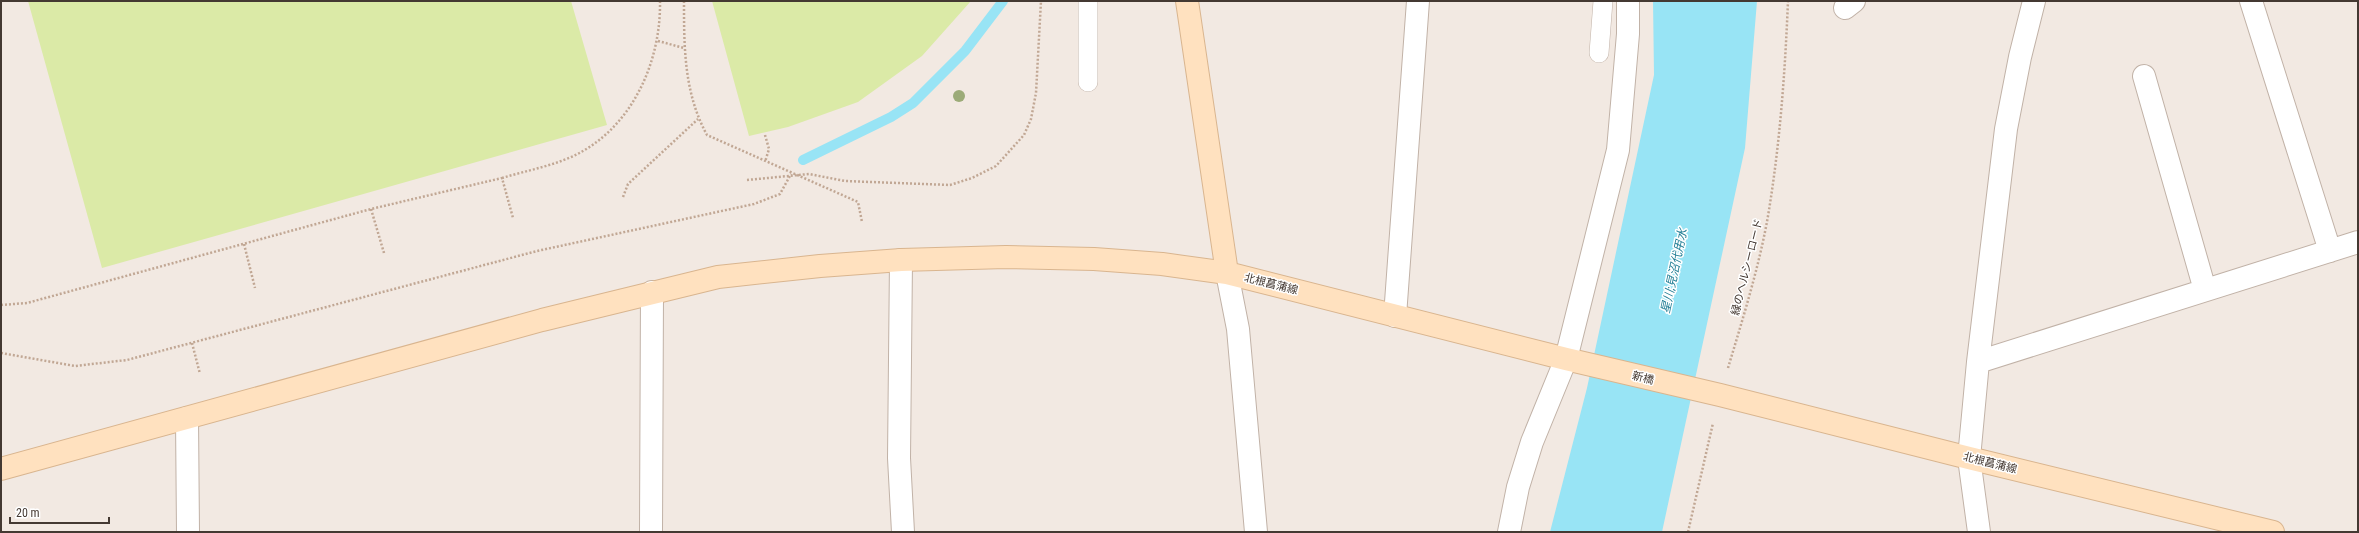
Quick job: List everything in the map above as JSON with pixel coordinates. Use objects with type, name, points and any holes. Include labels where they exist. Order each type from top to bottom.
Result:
[{"type":"main road","points":[[1187,1],[1227,273]]},
{"type":"main road","name":"北根菖蒲線","points":[[1,469],[652,292],[718,278],[820,266],[901,260],[1006,257],[1094,259],[1162,264],[1227,273],[1573,361]]},
{"type":"main road","name":"新橋","points":[[1573,361],[1713,394]]},
{"type":"main road","name":"北根菖蒲線","points":[[1713,394],[2273,532]]},
{"type":"street","points":[[1395,316],[1418,1]]},
{"type":"street","points":[[1509,532],[1518,487],[1532,442],[1573,361],[1618,150],[1628,34],[1628,1]]},
{"type":"street","points":[[1979,532],[1969,458],[1978,362],[2006,129],[2020,57],[2034,1]]},
{"type":"street","points":[[2251,1],[2330,251]]},
{"type":"street","points":[[2144,76],[2205,290]]},
{"type":"street","points":[[1978,362],[2358,242]]},
{"type":"street","points":[[901,260],[899,458],[903,532]]},
{"type":"street","points":[[1227,273],[1238,329],[1256,532]]},
{"type":"street","points":[[651,532],[652,292]]},
{"type":"street","points":[[187,418],[188,532]]},
{"type":"lane","points":[[1088,1],[1088,82]]},
{"type":"lane","points":[[1599,53],[1603,1]]},
{"type":"path","points":[[1,305],[27,303],[372,209],[502,178],[582,152],[607,133],[635,98],[648,72],[658,41],[660,1]]},
{"type":"path","points":[[684,1],[684,48],[688,83],[698,119],[707,135],[791,174],[858,202],[862,222]]},
{"type":"path","points":[[747,180],[791,174],[809,174],[845,181],[950,185],[972,178],[996,166],[1024,135],[1031,119],[1036,93],[1041,1]]},
{"type":"path","name":"緑のヘルシーロード","points":[[1688,532],[1713,394],[1747,305],[1768,216],[1783,104],[1788,1]]},
{"type":"path","points":[[658,41],[684,48]]},
{"type":"path","points":[[623,197],[628,184],[698,119]]},
{"type":"path","points":[[766,135],[769,149],[766,162]]},
{"type":"path","points":[[1,353],[76,366],[128,360],[537,251],[754,204],[780,194],[791,174]]},
{"type":"path","points":[[502,178],[513,218]]},
{"type":"path","points":[[372,209],[384,253]]},
{"type":"path","points":[[244,244],[254,288]]},
{"type":"path","points":[[192,343],[200,374]]},
{"type":"green space","points":[[28,1],[571,1],[607,125],[102,268]]},
{"type":"green space","points":[[712,1],[971,1],[922,56],[858,102],[788,127],[749,136]]},
{"type":"water","name":"星川;見沼代用水","points":[[1653,1],[1757,1],[1745,148],[1662,532],[1550,532],[1587,388],[1654,75]]},
{"type":"waterway","points":[[803,160],[891,117],[913,103],[965,51],[1003,1]]}]
